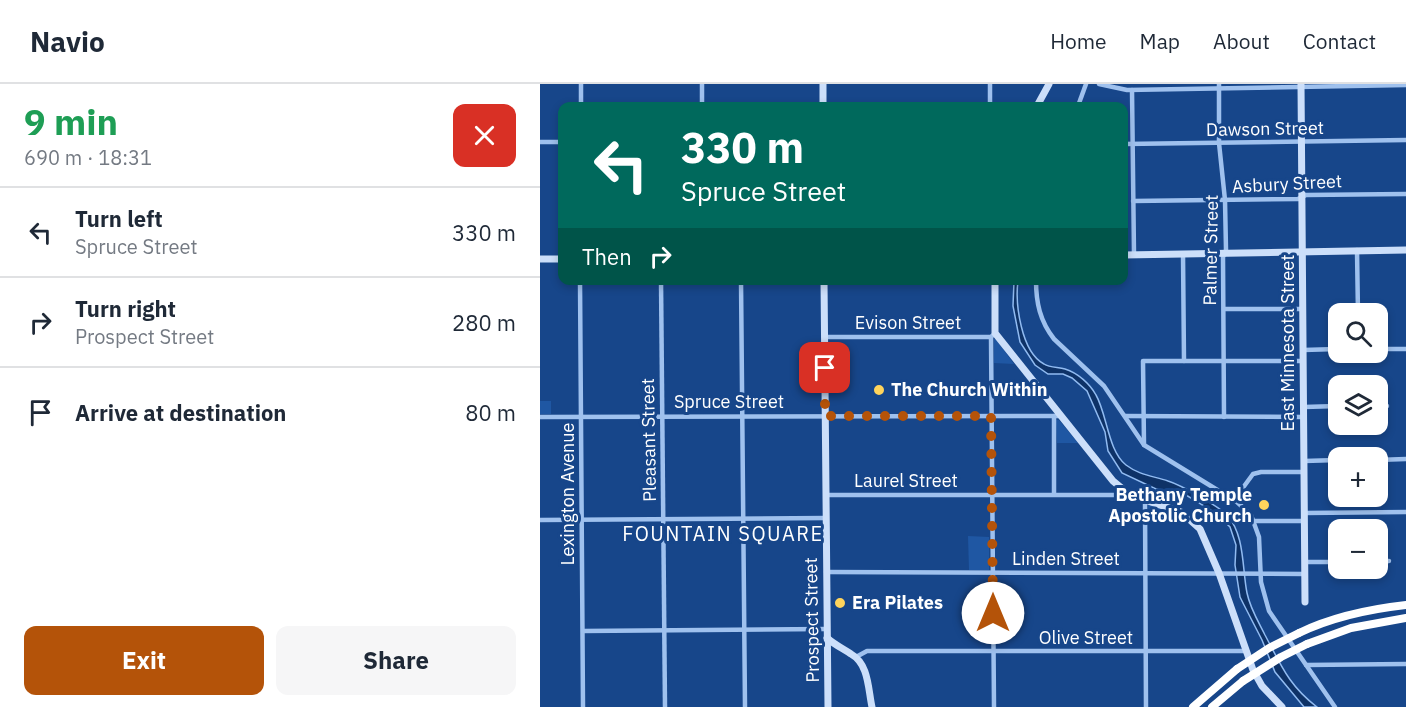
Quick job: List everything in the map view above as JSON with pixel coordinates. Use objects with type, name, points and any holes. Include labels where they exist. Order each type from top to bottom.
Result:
[{"type":"highway","points":[[1195,705],[1237,669],[1269,648],[1299,633],[1354,614],[1406,605]]},
{"type":"highway","points":[[1214,705],[1243,681],[1307,644],[1351,628],[1406,618]]},
{"type":"street","points":[[581,84],[581,102]]},
{"type":"street","points":[[702,84],[702,102]]},
{"type":"street","points":[[823,84],[823,102]]},
{"type":"street","points":[[990,84],[990,102]]},
{"type":"street","points":[[1039,102],[1049,84]]},
{"type":"street","points":[[1079,102],[1086,84]]},
{"type":"street","points":[[1099,84],[1132,90],[1219,86],[1406,85]]},
{"type":"street","name":"East Minnesota Street","points":[[1301,85],[1305,602]]},
{"type":"street","name":"Palmer Street","points":[[1219,86],[1220,143],[1226,201],[1224,417]]},
{"type":"street","points":[[1132,90],[1134,255]]},
{"type":"street","name":"Dawson Street","points":[[1128,144],[1406,140]]},
{"type":"street","points":[[540,142],[558,142]]},
{"type":"street","name":"Asbury Street","points":[[1133,201],[1226,201],[1298,199],[1306,195],[1406,194]]},
{"type":"street","points":[[1357,250],[1358,303]]},
{"type":"street","points":[[1128,255],[1406,250]]},
{"type":"street","points":[[1183,254],[1184,361]]},
{"type":"street","points":[[540,259],[558,259]]},
{"type":"street","name":"Lexington Avenue","points":[[580,285],[583,707]]},
{"type":"street","name":"Pleasant Street","points":[[661,285],[664,707]]},
{"type":"street","points":[[741,285],[745,707]]},
{"type":"street","name":"Prospect Street","points":[[824,285],[828,707]]},
{"type":"street","points":[[994,707],[991,416],[995,285]]},
{"type":"street","points":[[1036,285],[1038,306],[1048,331],[1104,386],[1144,445],[1245,508],[1254,521],[1260,540],[1263,594],[1270,613],[1335,707]]},
{"type":"street","points":[[1224,309],[1303,309]]},
{"type":"street","points":[[993,335],[1113,481],[1130,495],[1176,510],[1191,519],[1205,538],[1222,573],[1246,651],[1260,683],[1282,707]]},
{"type":"street","name":"Evison Street","points":[[824,337],[993,335]]},
{"type":"street","points":[[1303,350],[1328,349]]},
{"type":"street","points":[[1388,349],[1406,349]]},
{"type":"street","points":[[1144,445],[1143,361],[1303,361]]},
{"type":"street","points":[[1304,406],[1328,406]]},
{"type":"street","points":[[1054,494],[1058,416]]},
{"type":"street","name":"Spruce Street","points":[[540,417],[1058,416]]},
{"type":"street","points":[[1125,417],[1304,417]]},
{"type":"street","points":[[1388,460],[1406,459]]},
{"type":"street","points":[[1304,461],[1328,460]]},
{"type":"street","points":[[1234,500],[1248,478],[1256,472],[1304,472]]},
{"type":"street","name":"Laurel Street","points":[[826,495],[1130,495]]},
{"type":"street","points":[[1145,500],[1146,707]]},
{"type":"street","points":[[1305,513],[1406,512]]},
{"type":"street","points":[[540,520],[826,518]]},
{"type":"street","points":[[1145,519],[1191,519]]},
{"type":"street","points":[[1254,521],[1305,521]]},
{"type":"street","points":[[1305,562],[1328,562]]},
{"type":"street","name":"Linden Street","points":[[826,572],[1305,574]]},
{"type":"street","points":[[583,631],[827,629]]},
{"type":"street","points":[[827,638],[856,657],[865,671],[872,707]]},
{"type":"street","name":"Olive Street","points":[[856,657],[867,651],[1246,651]]},
{"type":"street","points":[[1306,665],[1406,664]]},
{"type":"shaded area","points":[[1014,285],[1018,285],[1021,326],[1030,349],[1044,364],[1070,371],[1083,379],[1090,387],[1100,403],[1115,451],[1126,465],[1146,475],[1174,483],[1227,515],[1233,523],[1240,542],[1247,593],[1254,614],[1286,674],[1299,691],[1317,707],[1304,707],[1275,672],[1240,597],[1235,565],[1236,545],[1230,527],[1214,512],[1186,495],[1156,489],[1122,473],[1108,451],[1105,432],[1087,391],[1072,378],[1063,374],[1048,374],[1035,365],[1020,342],[1013,306]]},
{"type":"shaded area","points":[[994,339],[996,339],[1014,364],[994,363]]},
{"type":"shaded area","points":[[540,401],[551,401],[551,414],[540,414]]},
{"type":"shaded area","points":[[1056,420],[1059,420],[1078,443],[1057,443]]},
{"type":"shaded area","points":[[1148,504],[1176,514],[1177,517],[1149,518]]},
{"type":"shaded area","points":[[968,536],[989,537],[989,570],[969,570]]},
{"type":"place","name":"The Church Within","points":[[879,390]]},
{"type":"place","name":"Bethany Temple Apostolic Church","points":[[1264,505]]},
{"type":"place","name":"Era Pilates","points":[[840,603]]},
{"type":"district","name":"FOUNTAIN SQUARE","points":[[723,534]]},
{"type":"route","points":[[825,368],[825,416],[991,416],[993,613]]}]
